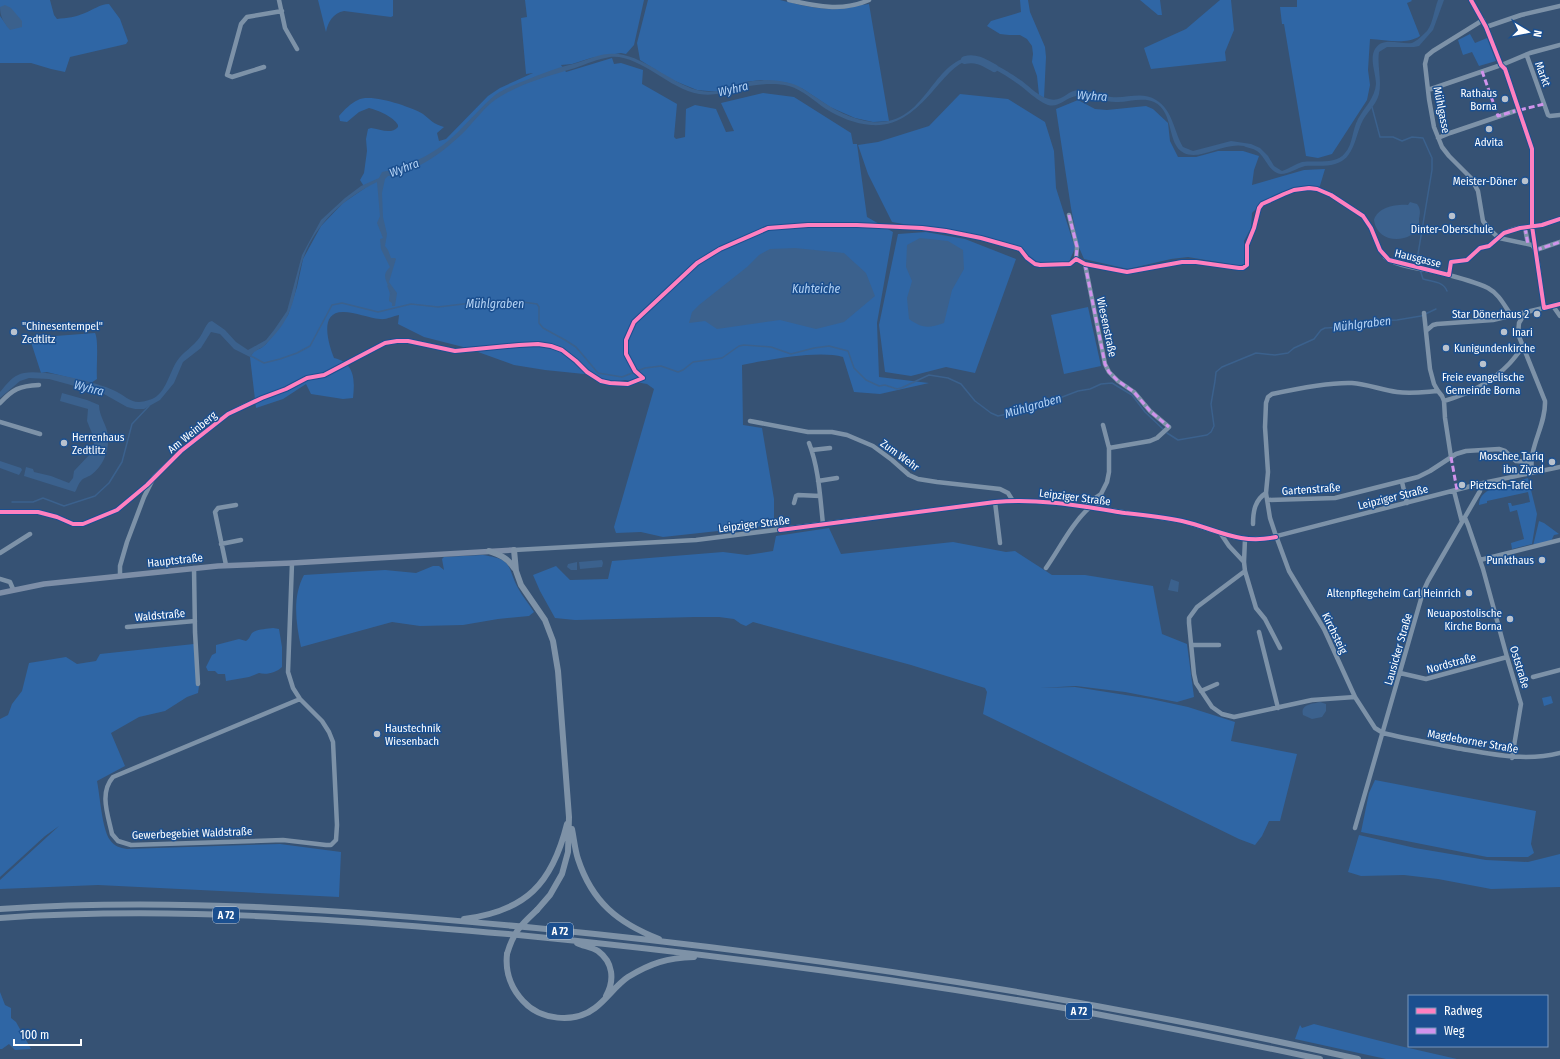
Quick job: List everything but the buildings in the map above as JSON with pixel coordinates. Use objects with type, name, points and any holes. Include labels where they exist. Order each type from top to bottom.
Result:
[{"type":"highway","points":[[514,550],[516,571]]},
{"type":"highway","points":[[490,551],[503,556],[510,561],[516,571],[521,585],[545,620],[553,641],[558,671],[569,817],[568,852],[562,874],[550,895],[516,931],[506,954],[509,979],[516,993],[527,1006],[541,1015],[560,1018],[576,1017],[594,1009],[627,978],[654,963],[685,957],[716,956]]},
{"type":"highway","points":[[452,921],[481,917],[496,913],[514,905],[529,895],[550,871],[562,845],[569,817]]},
{"type":"highway","points":[[569,817],[578,859],[591,887],[608,909],[631,927],[668,942]]},
{"type":"highway","name":"A 72","points":[[0,909],[117,904],[199,905],[343,912],[668,942],[826,962],[995,988],[1177,1021],[1358,1059]]},
{"type":"highway","name":"A 72","points":[[0,918],[117,913],[199,913],[379,924],[568,940],[716,956],[903,982],[1183,1030],[1320,1059]]},
{"type":"highway","points":[[568,940],[596,950],[608,963],[612,972],[611,982],[603,1002]]},
{"type":"main road","name":"Hauptstraße","points":[[0,593],[44,584],[226,565],[292,563],[354,558],[514,550]]},
{"type":"street","points":[[279,0],[285,28],[297,49]]},
{"type":"street","points":[[789,0],[825,7],[839,7],[869,0]]},
{"type":"street","points":[[1472,0],[1483,20],[1501,65]]},
{"type":"street","points":[[1486,27],[1520,16],[1560,6]]},
{"type":"street","points":[[264,67],[232,77],[227,75],[241,24],[248,17],[282,11]]},
{"type":"street","name":"Mühlgasse","points":[[1483,20],[1433,51],[1427,56],[1425,64],[1434,127],[1438,138],[1449,156],[1472,178],[1478,191],[1484,221],[1490,230],[1499,238]]},
{"type":"street","points":[[1527,56],[1560,45]]},
{"type":"street","name":"Markt","points":[[1428,90],[1527,56],[1548,114],[1550,116],[1560,116]]},
{"type":"street","points":[[1438,138],[1450,132],[1516,111]]},
{"type":"street","name":"Wiesenstraße","points":[[1069,215],[1077,247],[1076,259],[1085,264],[1105,364],[1109,372],[1118,381],[1134,392],[1150,411],[1169,427],[1157,438],[1150,441],[1109,448]]},
{"type":"street","points":[[1499,238],[1504,234],[1560,220]]},
{"type":"street","points":[[1525,228],[1528,244]]},
{"type":"street","points":[[1499,238],[1532,245],[1536,250],[1544,308]]},
{"type":"street","points":[[1536,250],[1560,242]]},
{"type":"street","name":"Hausgasse","points":[[1385,257],[1388,260],[1472,282],[1494,291],[1511,316]]},
{"type":"street","points":[[1426,330],[1437,324],[1493,320],[1560,304]]},
{"type":"street","points":[[1553,306],[1560,316]]},
{"type":"street","points":[[1525,313],[1519,323],[1518,334],[1545,401],[1544,412],[1532,452],[1532,472]]},
{"type":"street","points":[[1424,315],[1430,369],[1438,391],[1444,401],[1451,457]]},
{"type":"street","points":[[1444,401],[1466,393],[1487,382],[1501,372],[1523,347]]},
{"type":"street","name":"Kirchsteig","points":[[1383,733],[1376,728],[1355,697],[1324,629],[1289,571],[1276,537],[1270,518],[1266,493],[1268,472],[1265,427],[1266,403],[1268,397],[1272,394],[1327,384],[1346,383],[1368,385],[1389,391],[1408,393],[1438,391]]},
{"type":"street","points":[[0,403],[16,389],[22,386],[39,384]]},
{"type":"street","name":"Am Weinberg","points":[[120,576],[120,566],[127,542],[144,497],[154,477],[181,451],[228,414],[246,405]]},
{"type":"street","name":"Zum Wehr","points":[[750,421],[803,431],[832,432],[847,436],[873,446],[913,477],[937,482],[1000,489],[1008,493],[1013,501]]},
{"type":"street","points":[[0,422],[40,434]]},
{"type":"street","points":[[1098,508],[1101,494],[1107,482],[1109,472],[1109,448],[1103,425]]},
{"type":"street","points":[[809,443],[812,450],[818,481],[822,524]]},
{"type":"street","points":[[812,450],[830,448]]},
{"type":"street","name":"Gartenstraße","points":[[1267,500],[1336,498],[1402,482],[1430,472],[1451,457],[1466,451],[1496,449],[1505,451],[1516,461],[1531,462]]},
{"type":"street","name":"Leipziger Straße","points":[[514,550],[696,540],[995,502],[1013,501],[1036,501],[1089,505],[1098,508],[1182,521],[1221,534],[1246,539],[1276,537],[1480,484],[1560,467]]},
{"type":"street","points":[[818,481],[837,478]]},
{"type":"street","points":[[1402,482],[1407,503]]},
{"type":"street","name":"Lausicker Straße","points":[[1355,828],[1428,581],[1480,491],[1480,484]]},
{"type":"street","name":"Oststraße","points":[[1454,491],[1463,520],[1468,525],[1480,560],[1521,704],[1512,758]]},
{"type":"street","points":[[1252,524],[1254,508],[1259,499],[1266,493]]},
{"type":"street","points":[[1046,568],[1089,505],[1101,494]]},
{"type":"street","points":[[794,503],[796,496],[798,495],[820,496]]},
{"type":"street","points":[[995,502],[1000,543]]},
{"type":"street","points":[[226,565],[215,512],[218,508],[236,505]]},
{"type":"street","points":[[0,553],[30,534]]},
{"type":"street","points":[[1221,534],[1229,546],[1244,562]]},
{"type":"street","points":[[1246,539],[1244,562],[1245,571],[1256,608],[1265,619],[1280,648]]},
{"type":"street","points":[[221,544],[241,540]]},
{"type":"street","points":[[1480,560],[1560,540]]},
{"type":"street","name":"Gewerbegebiet Waldstraße","points":[[292,563],[288,672],[293,688],[300,699],[322,721],[333,742],[337,834],[334,843],[326,845],[283,840],[131,845],[115,839],[112,834],[105,798],[105,791],[113,777],[300,699]]},
{"type":"street","name":"Waldstraße","points":[[194,568],[198,684]]},
{"type":"street","points":[[1245,571],[1197,607],[1189,618],[1196,683],[1212,707],[1228,716],[1234,717],[1312,700],[1355,697]]},
{"type":"street","points":[[0,579],[10,582],[13,590]]},
{"type":"street","name":"Waldstraße","points":[[127,627],[195,621]]},
{"type":"street","points":[[1259,632],[1278,708]]},
{"type":"street","points":[[1191,645],[1219,645]]},
{"type":"street","name":"Nordstraße","points":[[1400,673],[1426,680],[1507,658]]},
{"type":"street","points":[[1533,677],[1560,670]]},
{"type":"street","points":[[1201,691],[1217,684]]},
{"type":"street","name":"Magdeborner Straße","points":[[1383,733],[1512,758],[1543,757],[1560,753]]},
{"type":"shaded area","points":[[0,0],[50,0],[54,15],[57,19],[68,18],[109,4],[120,19],[128,41],[126,44],[70,57],[65,72],[31,63],[0,63],[0,16],[8,27],[0,7]]},
{"type":"shaded area","points":[[318,0],[393,0],[393,16],[344,11],[332,18],[326,32]]},
{"type":"shaded area","points":[[525,0],[644,0],[634,45],[626,54],[621,53],[591,58],[572,64],[561,65],[566,72],[612,58],[614,64],[621,63],[643,70],[642,84],[677,104],[674,137],[676,139],[685,137],[686,109],[695,105],[716,109],[726,132],[734,131],[721,103],[763,93],[794,97],[851,133],[853,144],[857,144],[867,217],[893,232],[877,323],[879,377],[929,383],[880,394],[854,392],[843,357],[833,355],[793,356],[742,365],[743,425],[762,428],[774,499],[774,525],[663,537],[641,532],[616,533],[614,527],[654,389],[647,384],[625,380],[615,382],[608,381],[594,375],[514,365],[467,348],[424,337],[398,324],[399,315],[382,319],[343,312],[335,313],[330,317],[327,330],[328,338],[334,358],[341,360],[350,368],[354,385],[353,398],[343,399],[311,394],[306,384],[283,399],[256,408],[250,357],[254,351],[266,344],[288,315],[297,287],[303,259],[321,226],[343,203],[365,188],[360,180],[364,173],[368,129],[371,128],[392,131],[398,127],[396,122],[389,117],[381,112],[369,108],[359,112],[347,122],[340,121],[339,116],[353,103],[364,98],[391,102],[423,114],[435,123],[444,127],[437,133],[439,141],[446,139],[488,96],[500,88],[533,73],[526,74],[521,18],[527,17]]},
{"type":"shaded area","points":[[648,0],[780,0],[825,9],[844,9],[869,4],[889,121],[873,122],[855,118],[830,107],[803,89],[788,83],[761,80],[745,82],[719,92],[697,90],[670,79],[640,60],[637,43]]},
{"type":"shaded area","points":[[1020,0],[1028,0],[1030,12],[1045,47],[1044,98],[1039,95],[1037,76],[1032,62],[1032,46],[1027,39],[1020,35],[1000,34],[987,26],[991,21],[1021,12]]},
{"type":"shaded area","points":[[1140,0],[1160,0],[1162,15],[1158,15]]},
{"type":"shaded area","points":[[1220,0],[1231,0],[1234,30],[1225,52],[1226,61],[1151,69],[1144,48],[1186,29]]},
{"type":"shaded area","points":[[1297,0],[1411,0],[1412,1],[1407,3],[1420,36],[1414,39],[1402,41],[1370,39],[1368,70],[1370,85],[1367,100],[1332,154],[1318,158],[1306,156],[1284,24],[1282,24],[1280,7],[1297,7]]},
{"type":"shaded area","points":[[1470,34],[1475,43],[1487,38],[1496,61],[1479,66],[1472,52],[1463,55],[1458,40]]},
{"type":"shaded area","points":[[960,94],[1008,99],[1045,122],[1054,151],[1056,188],[1075,248],[1069,262],[1040,264],[1020,251],[964,235],[892,222],[868,174],[858,145],[878,142],[929,126]]},
{"type":"shaded area","points":[[1078,100],[1095,109],[1107,110],[1146,106],[1153,109],[1168,123],[1170,141],[1178,157],[1196,157],[1218,151],[1243,151],[1259,156],[1254,170],[1252,185],[1304,170],[1325,169],[1319,189],[1306,187],[1284,192],[1263,203],[1252,213],[1251,228],[1244,241],[1245,265],[1241,266],[1188,257],[1171,259],[1128,269],[1084,259],[1078,245],[1071,208],[1056,109]]},
{"type":"shaded area","points":[[926,232],[965,239],[1016,259],[975,373],[946,367],[911,376],[885,372],[879,325],[898,234]]},
{"type":"shaded area","points":[[1088,307],[1101,366],[1064,374],[1051,315]]},
{"type":"shaded area","points":[[95,333],[97,348],[97,379],[91,383],[47,372],[41,373],[30,339],[32,336],[42,337]]},
{"type":"shaded area","points":[[1528,478],[1537,514],[1532,544],[1512,549],[1511,543],[1524,539],[1517,510],[1510,512],[1508,503],[1511,503],[1512,506],[1530,502],[1528,492],[1487,501],[1487,503],[1479,505],[1480,499],[1492,489]]},
{"type":"shaded area","points":[[1539,521],[1559,534],[1554,535],[1551,541],[1533,546]]},
{"type":"shaded area","points":[[829,528],[841,554],[953,542],[1006,552],[1015,551],[1052,575],[1085,575],[1153,586],[1162,634],[1187,644],[1194,697],[1177,702],[1125,692],[1076,686],[1040,688],[1075,687],[1151,699],[1188,707],[1235,722],[1231,741],[1297,754],[1280,821],[1269,821],[1262,836],[1255,845],[1239,839],[983,714],[987,692],[985,688],[911,665],[753,622],[746,626],[734,619],[719,617],[575,620],[555,618],[533,575],[556,566],[570,580],[608,579],[612,561],[723,552],[747,555],[773,551],[776,536]]},
{"type":"shaded area","points":[[483,555],[500,559],[508,565],[520,591],[534,612],[529,616],[498,619],[463,625],[420,626],[392,622],[301,647],[296,601],[300,583],[304,575],[385,570],[416,573],[433,566],[439,566],[444,570],[442,559],[444,557]]},
{"type":"shaded area","points":[[273,628],[279,629],[282,647],[282,667],[277,671],[265,674],[259,673],[249,677],[226,681],[225,674],[218,674],[215,671],[208,671],[206,667],[212,655],[216,653],[216,645],[239,639],[246,641],[254,632]]},
{"type":"shaded area","points":[[194,644],[200,679],[198,693],[187,697],[165,711],[139,717],[111,733],[125,766],[97,781],[103,820],[107,835],[113,844],[127,849],[280,844],[341,852],[339,897],[98,885],[0,889],[0,880],[59,826],[45,836],[0,877],[0,719],[8,715],[12,704],[22,691],[29,663],[66,657],[77,664],[96,661],[100,654]]},
{"type":"shaded area","points":[[1551,696],[1553,703],[1544,706],[1542,698]]},
{"type":"shaded area","points":[[1375,780],[1536,811],[1531,844],[1534,853],[1528,857],[1487,857],[1361,832],[1369,793]]},
{"type":"shaded area","points":[[1359,835],[1415,848],[1486,860],[1528,862],[1560,854],[1560,887],[1491,889],[1438,879],[1404,875],[1361,876],[1348,872]]},
{"type":"shaded area","points":[[0,992],[5,1005],[11,1008],[11,1018],[16,1022],[31,1049],[15,1050],[9,1044],[0,1049]]},
{"type":"shaded area","points":[[1314,1024],[1457,1059],[1386,1059],[1295,1039],[1300,1025],[1302,1028]]},
{"type":"water","points":[[1438,0],[1444,0],[1433,30],[1419,46],[1387,47],[1379,52],[1380,84],[1378,98],[1363,120],[1354,146],[1347,157],[1335,164],[1305,166],[1281,174],[1273,171],[1259,152],[1244,146],[1236,145],[1197,155],[1184,153],[1178,149],[1175,143],[1165,113],[1161,107],[1154,102],[1141,100],[1112,102],[1081,95],[1072,97],[1052,106],[1037,99],[1019,84],[982,62],[975,60],[964,62],[953,69],[919,105],[906,116],[890,123],[871,125],[853,122],[836,115],[804,93],[789,86],[762,84],[717,94],[699,94],[676,86],[632,61],[610,57],[601,59],[542,78],[501,96],[491,103],[466,130],[431,159],[410,170],[388,176],[385,179],[382,193],[383,217],[387,234],[385,246],[391,258],[396,259],[389,282],[397,293],[395,306],[392,306],[392,303],[389,301],[390,291],[385,276],[390,267],[381,249],[380,239],[383,238],[377,223],[380,216],[377,182],[365,188],[342,204],[323,223],[315,234],[303,259],[296,291],[286,319],[264,346],[254,352],[250,357],[234,349],[220,334],[211,332],[201,348],[183,362],[174,383],[160,400],[144,409],[127,407],[104,394],[49,379],[29,378],[20,381],[0,398],[0,392],[15,376],[37,372],[79,379],[113,390],[135,402],[145,401],[152,399],[161,392],[177,361],[197,341],[209,322],[212,321],[225,330],[236,342],[248,350],[266,340],[287,311],[302,255],[321,220],[345,198],[361,186],[379,178],[382,172],[414,162],[442,146],[451,139],[490,99],[502,90],[548,71],[599,56],[619,54],[630,57],[686,86],[697,90],[710,92],[754,81],[774,80],[787,82],[805,90],[829,106],[843,113],[858,119],[872,122],[890,121],[904,115],[915,106],[944,72],[955,63],[968,57],[980,58],[1004,69],[1038,94],[1049,99],[1054,100],[1061,98],[1071,92],[1079,90],[1111,97],[1151,97],[1162,104],[1170,115],[1183,147],[1193,151],[1231,141],[1251,144],[1260,148],[1268,156],[1274,166],[1282,171],[1302,162],[1331,161],[1341,157],[1345,153],[1350,145],[1358,119],[1374,94],[1376,80],[1373,55],[1377,46],[1386,42],[1412,43],[1418,39],[1429,28]]},
{"type":"water","points":[[5,5],[11,8],[22,21],[22,27],[10,30],[3,20],[0,11],[0,7]]},
{"type":"water","points":[[1410,202],[1417,204],[1420,209],[1419,225],[1416,231],[1403,238],[1396,239],[1388,238],[1382,234],[1377,228],[1374,220],[1379,212],[1388,207],[1408,205]]},
{"type":"water","points":[[920,238],[948,241],[963,250],[964,269],[952,290],[944,323],[930,327],[918,325],[909,319],[907,298],[912,281],[906,267],[907,245]]},
{"type":"water","name":"Kuhteiche","points":[[795,248],[844,253],[866,273],[875,296],[844,322],[816,329],[780,320],[717,329],[705,321],[689,323],[692,312],[699,305],[747,267],[759,255],[770,249]]},
{"type":"water","points":[[62,393],[99,405],[100,414],[108,433],[106,453],[102,463],[91,475],[82,480],[75,492],[24,476],[26,467],[33,469],[34,472],[51,476],[69,483],[73,478],[74,471],[91,453],[94,445],[93,436],[87,421],[88,409],[60,401]]},
{"type":"water","points":[[0,461],[21,468],[22,470],[19,475],[0,468]]},
{"type":"water","points":[[602,560],[602,567],[580,569],[579,562]]},
{"type":"water","points":[[577,562],[577,570],[571,570],[567,567],[568,564]]},
{"type":"water","points":[[1171,579],[1179,582],[1178,592],[1168,590]]},
{"type":"water","points":[[1320,702],[1326,704],[1326,711],[1322,717],[1312,719],[1303,715],[1303,709],[1305,707],[1310,704]]},
{"type":"waterway","name":"Wyhra","points":[[965,60],[977,60],[994,68]]},
{"type":"waterway","name":"Mühlgraben","points":[[1372,107],[1380,137],[1393,137],[1402,141],[1412,137],[1423,138],[1432,158],[1432,170],[1417,260],[1423,279],[1437,282],[1443,285],[1447,291]]},
{"type":"waterway","name":"Mühlgraben","points":[[388,286],[391,294]]},
{"type":"waterway","name":"Mühlgraben","points":[[251,356],[264,363],[297,353],[310,346],[332,305],[342,303],[378,312],[411,304],[438,307],[480,302],[504,304],[523,302],[537,304],[539,307],[539,323],[543,328],[576,347],[598,373],[622,377],[645,368],[661,366],[678,372],[693,362],[722,358],[739,346],[744,345],[771,347],[791,354],[829,346],[848,351],[854,368],[866,380],[879,386],[885,385],[897,389],[929,375],[948,378],[961,384],[975,401],[991,413],[998,416],[1016,412],[1036,403],[1057,399],[1101,384],[1112,383],[1132,395],[1145,412],[1163,429]]},
{"type":"waterway","name":"Mühlgraben","points":[[1167,433],[1178,440],[1207,435],[1211,432],[1214,426],[1211,404],[1216,372],[1222,367],[1256,353],[1275,355],[1288,353],[1294,348],[1314,339],[1321,330],[1325,328],[1345,327],[1369,321],[1397,320],[1421,316],[1436,309]]},
{"type":"waterway","name":"Mühlgraben","points":[[12,502],[33,502],[43,498],[64,506],[95,496],[109,483],[122,462],[132,424],[149,406]]},
{"type":"marked path","points":[[1482,71],[1498,116],[1515,111]]},
{"type":"marked path","points":[[1520,110],[1544,104]]},
{"type":"marked path","points":[[1069,215],[1077,247],[1076,259],[1079,260]]},
{"type":"marked path","points":[[1525,228],[1528,244]]},
{"type":"marked path","points":[[1536,250],[1560,242]]},
{"type":"marked path","points":[[1085,264],[1105,364],[1109,372],[1118,381],[1134,392],[1150,411],[1169,427]]},
{"type":"marked path","points":[[1451,457],[1457,490]]},
{"type":"cycle path","points":[[1471,0],[1486,27],[1501,65],[1505,69],[1532,149],[1532,226],[1544,308],[1560,304]]},
{"type":"cycle path","points":[[0,512],[38,512],[57,517],[73,524],[83,524],[117,510],[147,485],[181,451],[228,414],[262,398],[286,389],[307,378],[324,375],[385,343],[408,341],[455,351],[538,344],[551,346],[562,350],[587,372],[601,381],[628,384],[643,378],[635,371],[626,354],[626,340],[634,322],[697,263],[720,249],[768,228],[808,225],[857,225],[922,228],[946,231],[981,238],[1020,249],[1027,258],[1035,264],[1040,265],[1070,264],[1076,259],[1085,264],[1127,272],[1182,262],[1196,262],[1243,268],[1247,265],[1247,245],[1254,228],[1259,208],[1262,204],[1294,190],[1309,188],[1317,189],[1331,195],[1363,216],[1371,228],[1380,250],[1389,260],[1449,275],[1451,262],[1467,260],[1480,248],[1489,246],[1504,233],[1520,228],[1542,225],[1560,219]]},
{"type":"cycle path","points":[[780,530],[995,502],[1028,501],[1060,503],[1168,518],[1195,524],[1239,538],[1262,539],[1276,537]]},
{"type":"place","name":"Rathaus Borna","points":[[1505,99]]},
{"type":"place","name":"Advita","points":[[1489,129]]},
{"type":"place","name":"Meister-Döner","points":[[1525,181]]},
{"type":"place","name":"Dinter-Oberschule","points":[[1452,216]]},
{"type":"place","name":"Star Dönerhaus 2","points":[[1537,314]]},
{"type":"place","name":"\"Chinesentempel\" Zedtlitz","points":[[14,332]]},
{"type":"place","name":"Inari","points":[[1504,332]]},
{"type":"place","name":"Kunigundenkirche","points":[[1446,348]]},
{"type":"place","name":"Freie evangelische Gemeinde Borna","points":[[1483,364]]},
{"type":"place","name":"Herrenhaus Zedtlitz","points":[[64,443]]},
{"type":"place","name":"Moschee Tariq ibn Ziyad","points":[[1552,462]]},
{"type":"place","name":"Pietzsch-Tafel","points":[[1462,485]]},
{"type":"place","name":"Punkthaus","points":[[1542,560]]},
{"type":"place","name":"Altenpflegeheim Carl Heinrich","points":[[1469,593]]},
{"type":"place","name":"Neuapostolische Kirche Borna","points":[[1510,619]]},
{"type":"place","name":"Haustechnik Wiesenbach","points":[[377,734]]}]
